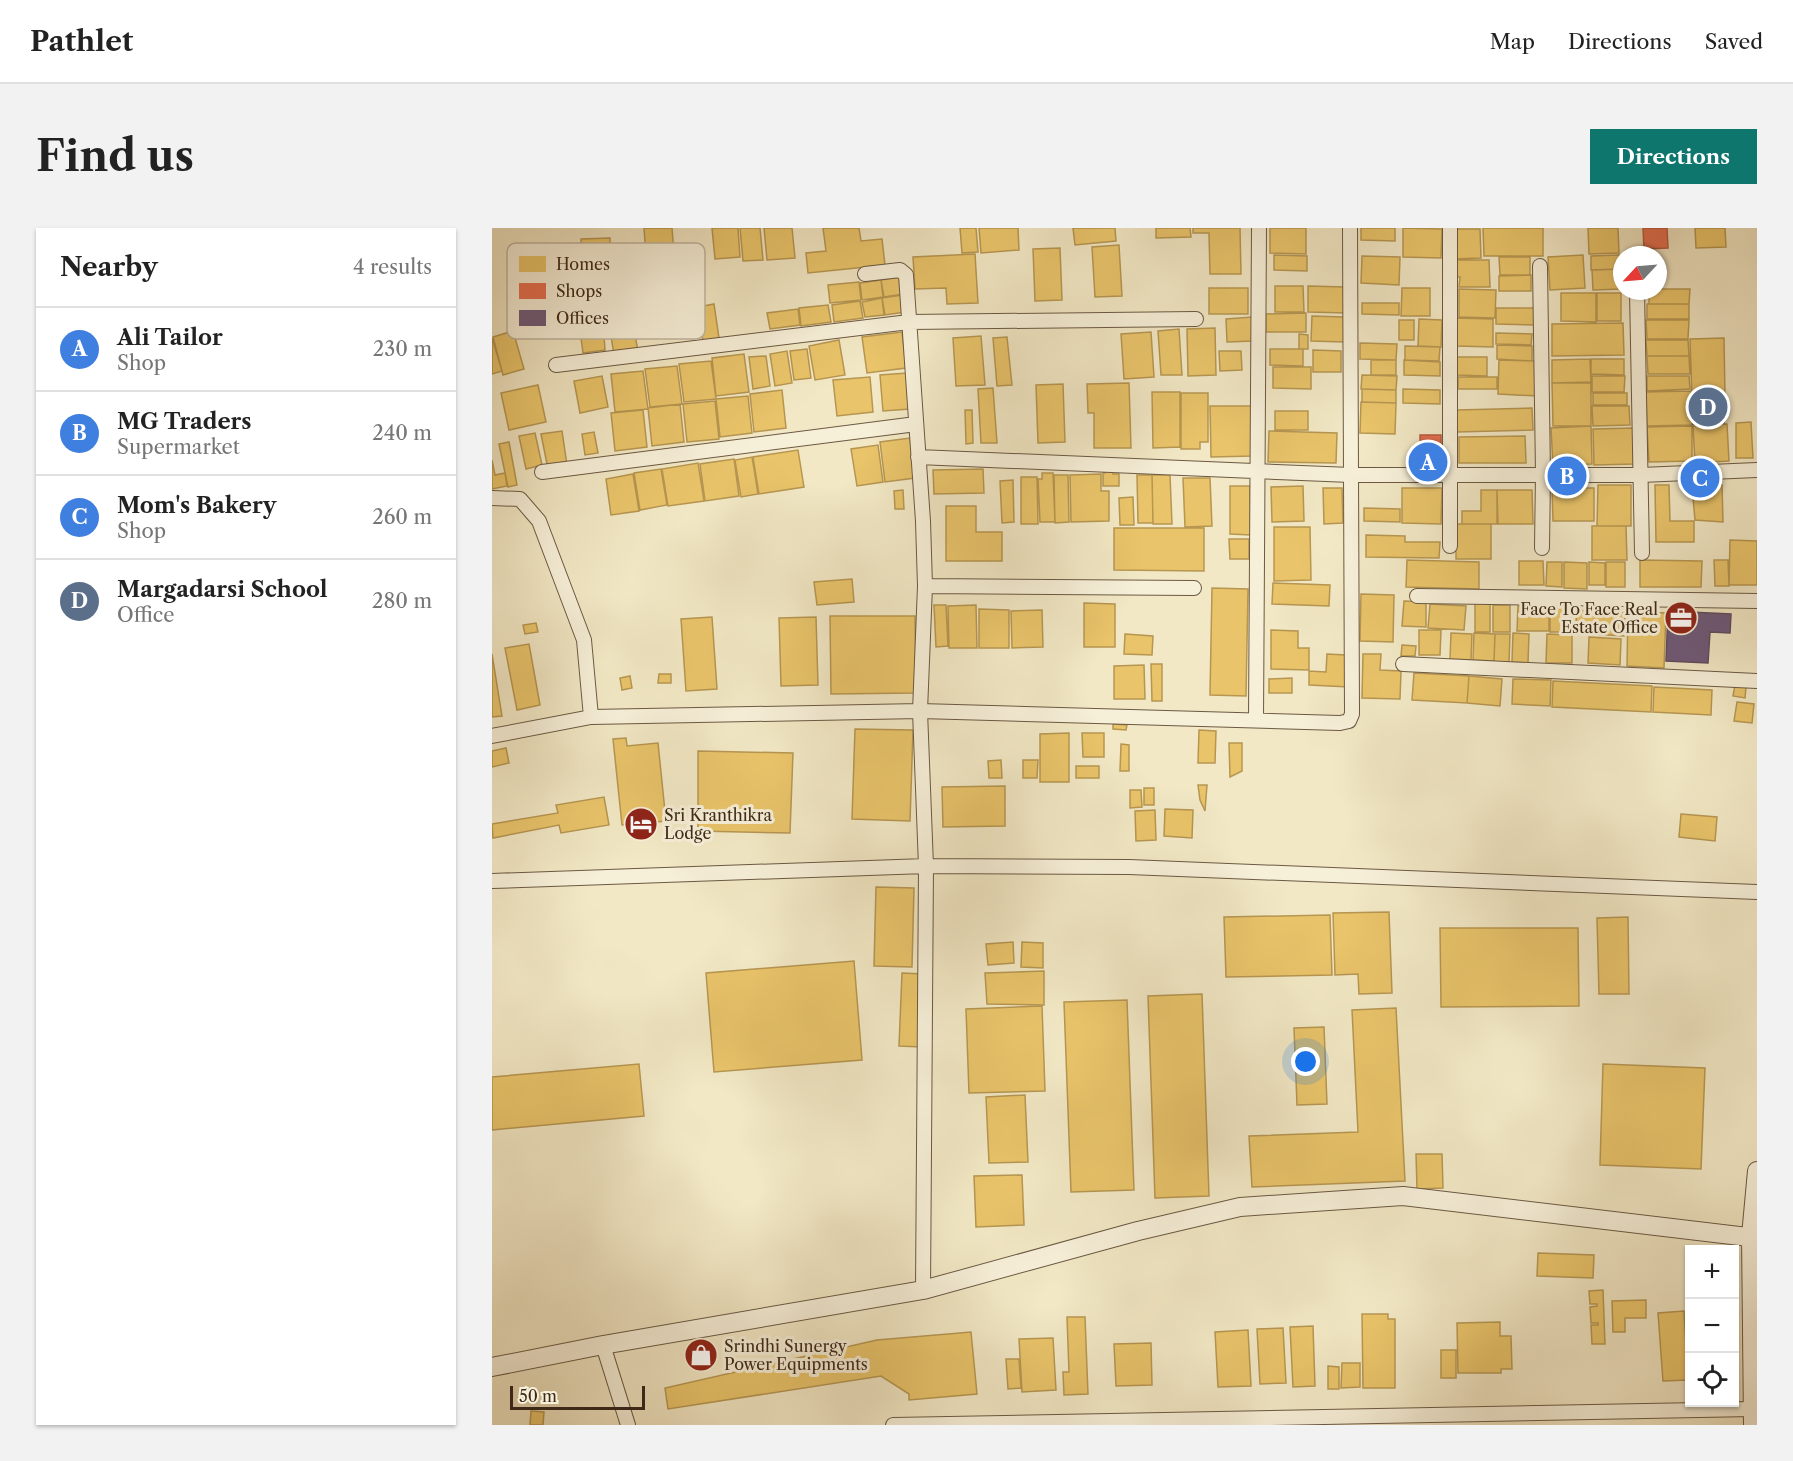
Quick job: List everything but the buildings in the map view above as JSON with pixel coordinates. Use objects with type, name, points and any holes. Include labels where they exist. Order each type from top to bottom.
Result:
[{"type":"street","points":[[1256,720],[1259,228]]},
{"type":"street","points":[[492,736],[591,717],[920,711],[1340,723],[1349,721],[1352,714],[1350,228]]},
{"type":"street","points":[[1450,228],[1450,546]]},
{"type":"street","points":[[1540,266],[1542,548]]},
{"type":"street","points":[[865,274],[903,271],[906,276],[918,456],[925,586],[920,711],[926,866],[923,1290]]},
{"type":"street","points":[[1637,300],[1642,553]]},
{"type":"street","points":[[556,365],[909,322],[1196,319]]},
{"type":"street","points":[[542,472],[916,424]]},
{"type":"street","points":[[918,456],[1351,475],[1641,474],[1757,470]]},
{"type":"street","points":[[492,498],[520,499],[539,521],[584,640],[591,717]]},
{"type":"street","points":[[925,586],[1194,588]]},
{"type":"street","points":[[1417,596],[1757,601]]},
{"type":"street","points":[[1403,664],[1757,681]]},
{"type":"street","points":[[492,881],[926,866],[1129,867],[1757,892]]},
{"type":"street","points":[[893,1425],[1753,1417],[1754,1237],[1757,1171]]},
{"type":"street","points":[[492,1367],[603,1345],[923,1290],[1174,1222],[1240,1207],[1403,1196],[1754,1237]]},
{"type":"street","points":[[603,1345],[628,1425]]},
{"type":"place","name":"Margadarsi School","points":[[1708,407]]},
{"type":"place","name":"Ali Tailor","points":[[1428,462]]},
{"type":"place","name":"MG Traders","points":[[1567,476]]},
{"type":"place","name":"Mom's Bakery","points":[[1700,478]]},
{"type":"place","name":"Face To Face Real Estate Office","points":[[1681,618]]},
{"type":"place","name":"Sri Kranthikra Lodge","points":[[641,824]]},
{"type":"place","name":"Srindhi Sunergy Power Equipments","points":[[701,1355]]}]
